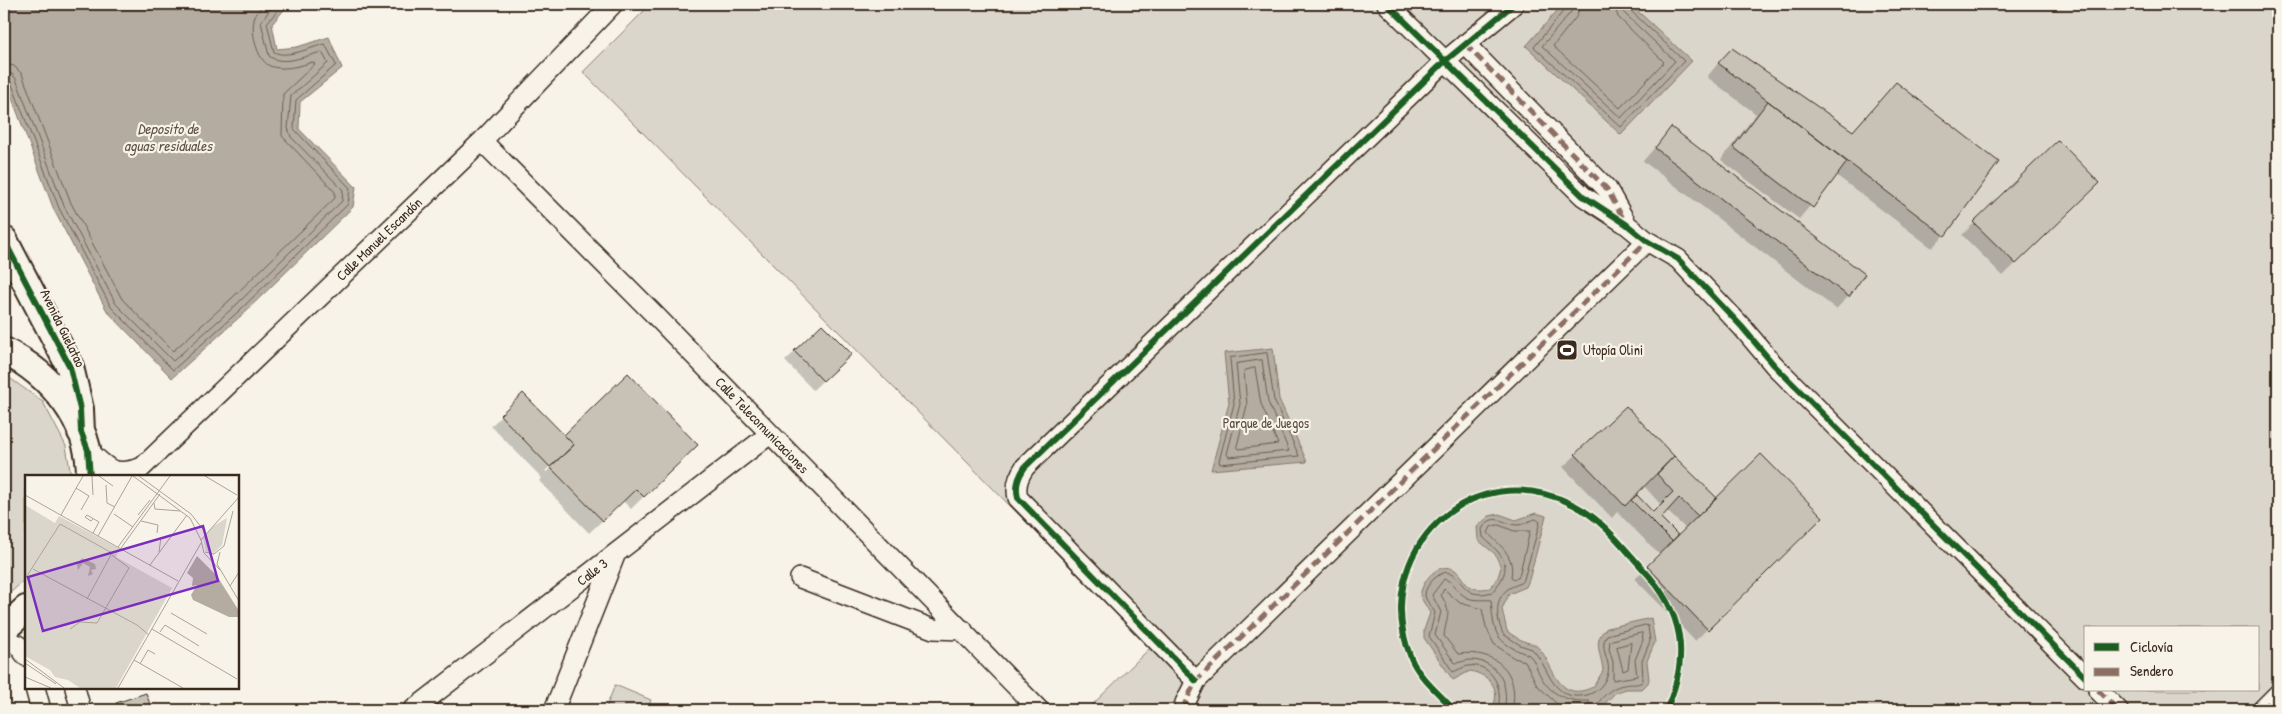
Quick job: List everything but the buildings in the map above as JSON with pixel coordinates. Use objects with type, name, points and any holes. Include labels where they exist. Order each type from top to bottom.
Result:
[{"type":"main road","name":"Avenida Guelatao","points":[[4,240],[70,367],[80,409],[90,475]]},
{"type":"main road","points":[[4,351],[26,363],[52,386],[73,416],[85,441]]},
{"type":"main road","points":[[4,629],[25,610]]},
{"type":"street","name":"Calle Manuel Escandón","points":[[85,441],[111,470],[127,473],[136,472],[482,141],[613,4]]},
{"type":"street","points":[[1388,4],[1583,196],[1678,259],[1742,327],[1774,366],[2084,676]]},
{"type":"street","points":[[1196,681],[1018,498],[1016,489],[1018,479],[1025,467],[1446,61],[1514,4]]},
{"type":"street","points":[[1465,44],[1607,189],[1626,224]]},
{"type":"street","name":"Calle Telecomunicaciones","points":[[482,141],[963,630],[1039,710]]},
{"type":"street","points":[[1188,710],[1185,703],[1196,681],[1647,240]]},
{"type":"street","name":"Calle 3","points":[[413,710],[770,434]]},
{"type":"street","points":[[554,710],[616,553]]},
{"type":"street","points":[[800,578],[933,629],[963,630]]},
{"type":"street","points":[[4,636],[19,646],[25,655]]},
{"type":"street","points":[[35,689],[41,710]]},
{"type":"street","points":[[75,689],[81,710]]},
{"type":"street","points":[[2100,692],[2118,710]]},
{"type":"street","points":[[2262,710],[2278,694]]},
{"type":"green space","name":"Utopía Olini","points":[[651,4],[2278,4],[2278,710],[1087,710],[1150,648],[583,72]]},
{"type":"green space","points":[[4,374],[43,402],[66,446],[71,475],[25,475],[25,579],[4,599]]},
{"type":"green space","points":[[615,685],[651,700],[647,710],[605,710]]},
{"type":"water","name":"Deposito de aguas residuales","points":[[4,4],[289,4],[272,24],[277,49],[297,47],[329,37],[342,68],[300,102],[299,129],[356,187],[353,207],[244,313],[172,378],[107,311],[54,210],[4,77]]},
{"type":"water","points":[[1563,4],[1630,4],[1692,61],[1621,135],[1526,46]]},
{"type":"water","points":[[1273,348],[1279,399],[1307,462],[1211,470],[1229,403],[1224,353]]},
{"type":"water","points":[[1536,513],[1546,516],[1529,580],[1526,587],[1509,594],[1502,609],[1507,631],[1535,645],[1541,651],[1562,685],[1570,690],[1580,691],[1593,687],[1603,671],[1598,643],[1602,633],[1607,628],[1651,618],[1655,642],[1647,661],[1648,683],[1642,689],[1626,689],[1615,693],[1599,710],[1491,710],[1496,696],[1489,680],[1470,671],[1453,680],[1424,638],[1424,630],[1430,613],[1420,596],[1427,579],[1437,570],[1449,568],[1455,570],[1466,584],[1471,587],[1478,589],[1490,588],[1498,577],[1501,567],[1495,554],[1478,540],[1477,527],[1489,516],[1499,514],[1516,520]]},
{"type":"marked path","points":[[1465,44],[1607,189],[1624,220]]},
{"type":"marked path","points":[[1188,710],[1185,703],[1196,681],[1647,241]]},
{"type":"marked path","points":[[2100,692],[2118,710]]},
{"type":"marked path","points":[[2262,710],[2278,694]]},
{"type":"cycle path","points":[[1387,4],[1583,196],[1626,224],[1647,241],[1678,259],[1742,327],[1774,365],[2084,676]]},
{"type":"cycle path","points":[[1196,681],[1018,498],[1017,486],[1021,474],[1025,467],[1445,61],[1514,4]]},
{"type":"cycle path","points":[[4,240],[70,367],[80,409],[81,432],[88,450],[90,475]]},
{"type":"cycle path","points":[[1454,710],[1424,679],[1411,658],[1401,619],[1404,582],[1417,549],[1438,522],[1466,502],[1499,492],[1536,492],[1574,505],[1603,525],[1656,585],[1667,601],[1679,635],[1679,671],[1666,710]]},
{"type":"place","name":"Utopía Olini","points":[[1567,350]]},
{"type":"park label","name":"Parque de Juegos","points":[[1266,423]]}]
